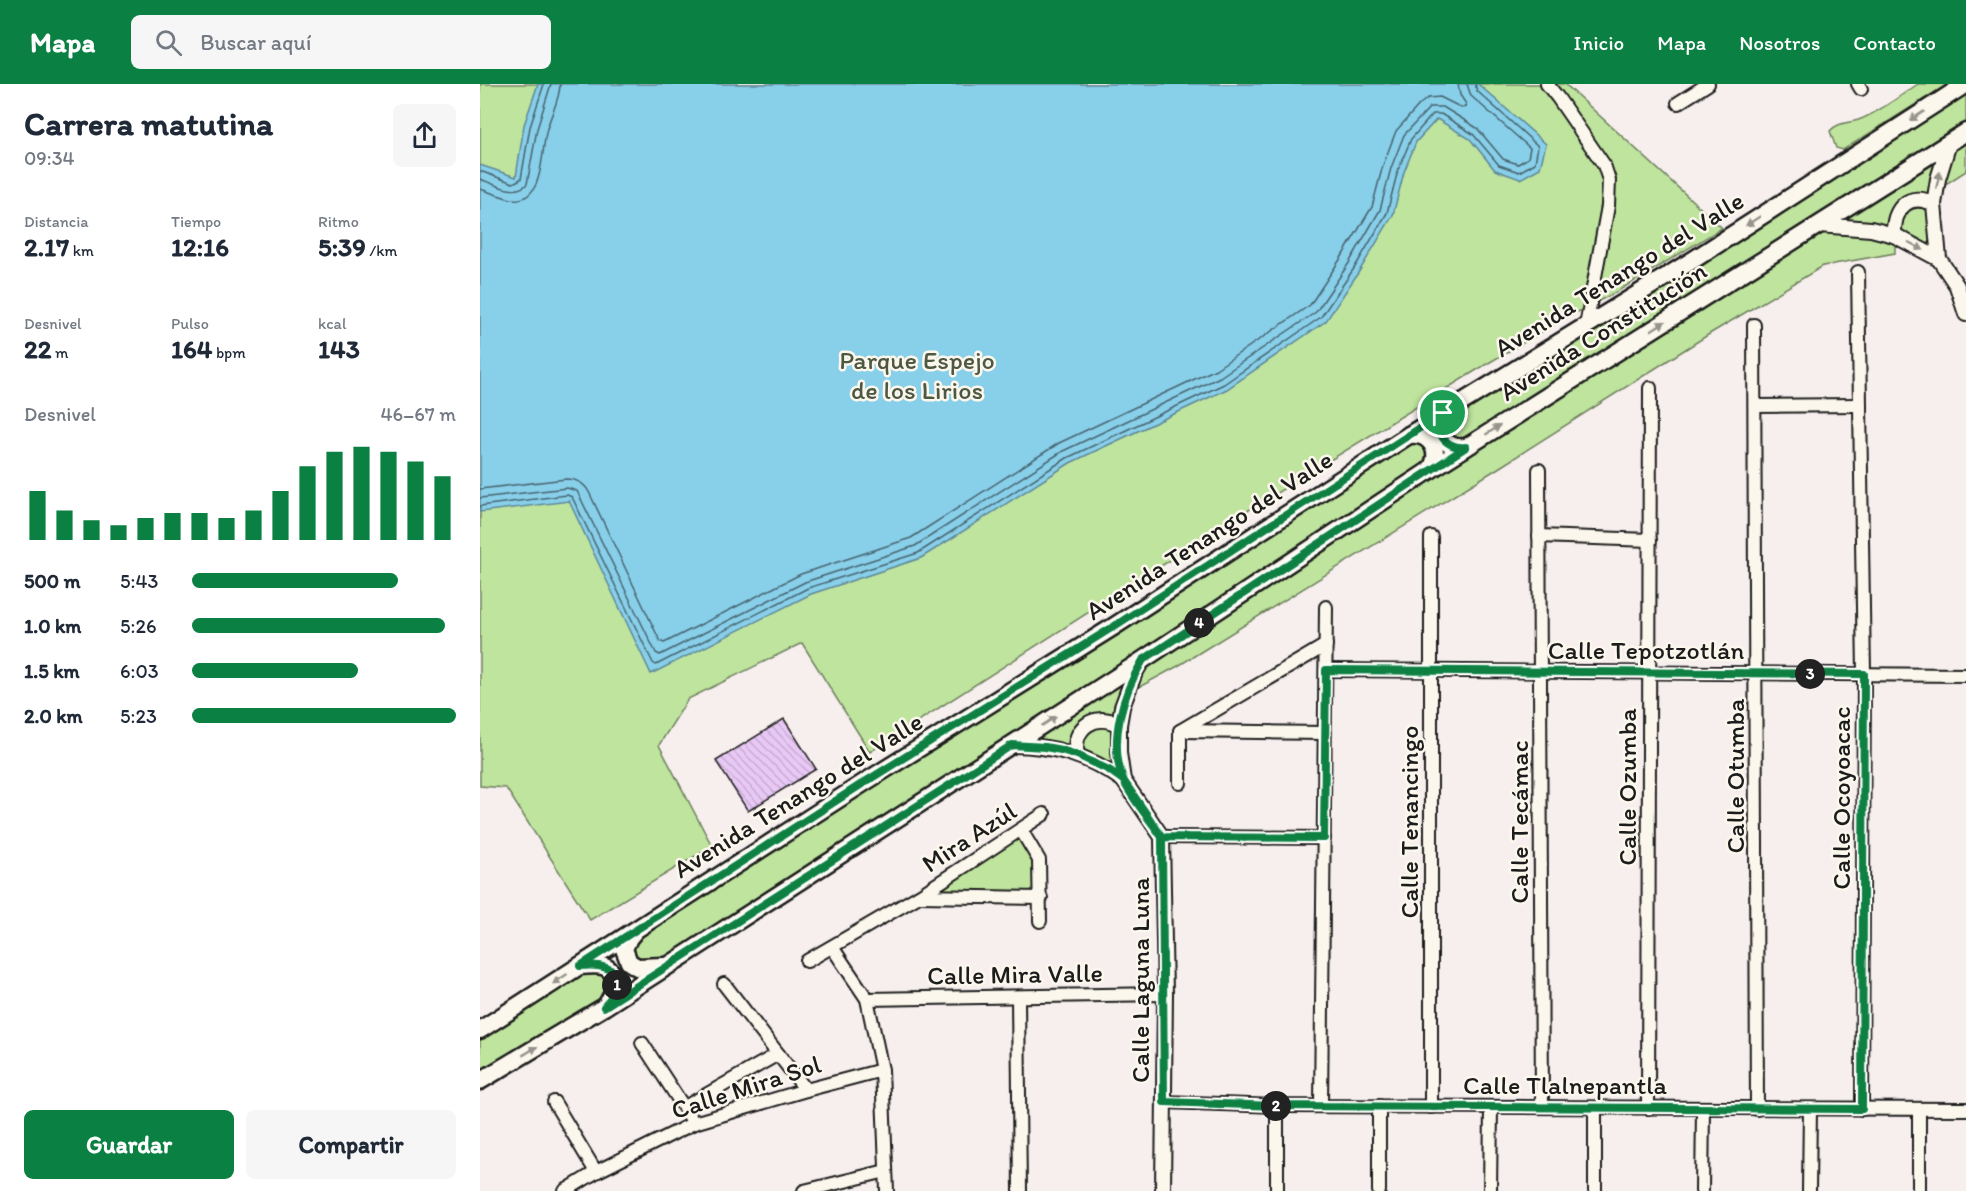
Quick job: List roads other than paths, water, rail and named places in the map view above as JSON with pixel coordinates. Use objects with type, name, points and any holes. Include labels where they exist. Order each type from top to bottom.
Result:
[{"type":"main road","name":"Avenida Tenango del Valle","points":[[480,1030],[865,782],[1142,609],[1443,413],[1693,260],[1966,84]]},
{"type":"main road","name":"Avenida Constitución","points":[[480,1081],[604,1007],[1143,660],[1430,470],[1966,132]]},
{"type":"main road","points":[[1443,413],[1439,423],[1443,439],[1453,447],[1466,447]]},
{"type":"main road","points":[[1409,435],[1420,435],[1431,441],[1434,446],[1436,459],[1430,470]]},
{"type":"main road","points":[[639,927],[629,938],[624,949],[629,962],[637,967],[666,966]]},
{"type":"main road","points":[[580,966],[594,964],[607,966],[615,975],[617,986],[604,1007]]},
{"type":"street","points":[[1547,84],[1604,165],[1610,180],[1608,206],[1586,326]]},
{"type":"street","points":[[1678,103],[1708,84]]},
{"type":"street","points":[[1939,259],[1934,204],[1938,179],[1949,143]]},
{"type":"street","points":[[1894,235],[1893,223],[1898,209],[1910,200],[1927,200],[1934,204]]},
{"type":"street","points":[[1819,225],[1871,229],[1894,235],[1939,259],[1957,286],[1966,314]]},
{"type":"street","name":"Calle Ocoyoacac","points":[[1858,272],[1864,674],[1862,1109]]},
{"type":"street","name":"Calle Otumba","points":[[1754,325],[1758,1109]]},
{"type":"street","name":"Calle Ozumba","points":[[1648,1108],[1650,388]]},
{"type":"street","points":[[1755,406],[1860,405]]},
{"type":"street","name":"Calle Tecámac","points":[[1539,470],[1542,672],[1542,1107]]},
{"type":"street","points":[[1539,536],[1650,540]]},
{"type":"street","name":"Calle Tenancingo","points":[[1431,537],[1431,1107]]},
{"type":"street","points":[[1321,1106],[1326,607]]},
{"type":"street","points":[[1180,730],[1326,645]]},
{"type":"street","points":[[1123,780],[1119,753],[1119,725],[1127,691],[1143,660]]},
{"type":"street","name":"Calle Tepotzotlán","points":[[1326,670],[1966,675]]},
{"type":"street","points":[[1077,755],[1076,741],[1086,724],[1099,719],[1113,721],[1119,725]]},
{"type":"street","points":[[1180,730],[1325,733]]},
{"type":"street","points":[[1180,730],[1180,783]]},
{"type":"street","points":[[1012,745],[1045,747],[1077,755],[1109,770],[1123,780],[1162,837],[1324,838]]},
{"type":"street","name":"Mira Azúl","points":[[807,961],[919,897],[1044,814]]},
{"type":"street","points":[[1021,830],[1039,860],[1040,921]]},
{"type":"street","name":"Calle Laguna Luna","points":[[1162,837],[1165,994],[1164,1191]]},
{"type":"street","name":"Mira Azúl","points":[[919,897],[1041,898]]},
{"type":"street","points":[[832,947],[867,999],[882,1070],[887,1191]]},
{"type":"street","points":[[724,984],[806,1089]]},
{"type":"street","name":"Calle Mira Valle","points":[[867,999],[1165,994]]},
{"type":"street","points":[[1018,997],[1020,1191]]},
{"type":"street","points":[[642,1043],[694,1123]]},
{"type":"street","points":[[685,1107],[778,1054]]},
{"type":"street","name":"Calle Mira Sol","points":[[565,1191],[596,1172],[694,1123],[806,1089],[882,1070]]},
{"type":"street","points":[[554,1102],[596,1172]]},
{"type":"street","name":"Calle Tlalnepantla","points":[[1164,1102],[1277,1106],[1966,1110]]},
{"type":"street","points":[[1277,1106],[1277,1191]]},
{"type":"street","points":[[1379,1106],[1379,1191]]},
{"type":"street","points":[[1490,1191],[1491,1107]]},
{"type":"street","points":[[1595,1108],[1595,1191]]},
{"type":"street","points":[[1702,1191],[1703,1108]]},
{"type":"street","points":[[1809,1191],[1810,1109]]},
{"type":"street","points":[[1919,1110],[1919,1191]]},
{"type":"street","points":[[804,1191],[886,1171]]},
{"type":"water","name":"Parque Espejo de los Lirios","points":[[538,84],[1478,84],[1546,144],[1540,168],[1520,179],[1495,170],[1470,139],[1437,119],[1416,142],[1404,172],[1393,215],[1326,321],[1227,389],[1070,463],[921,558],[811,594],[651,674],[569,501],[480,512],[480,165],[516,177],[524,125]]}]
